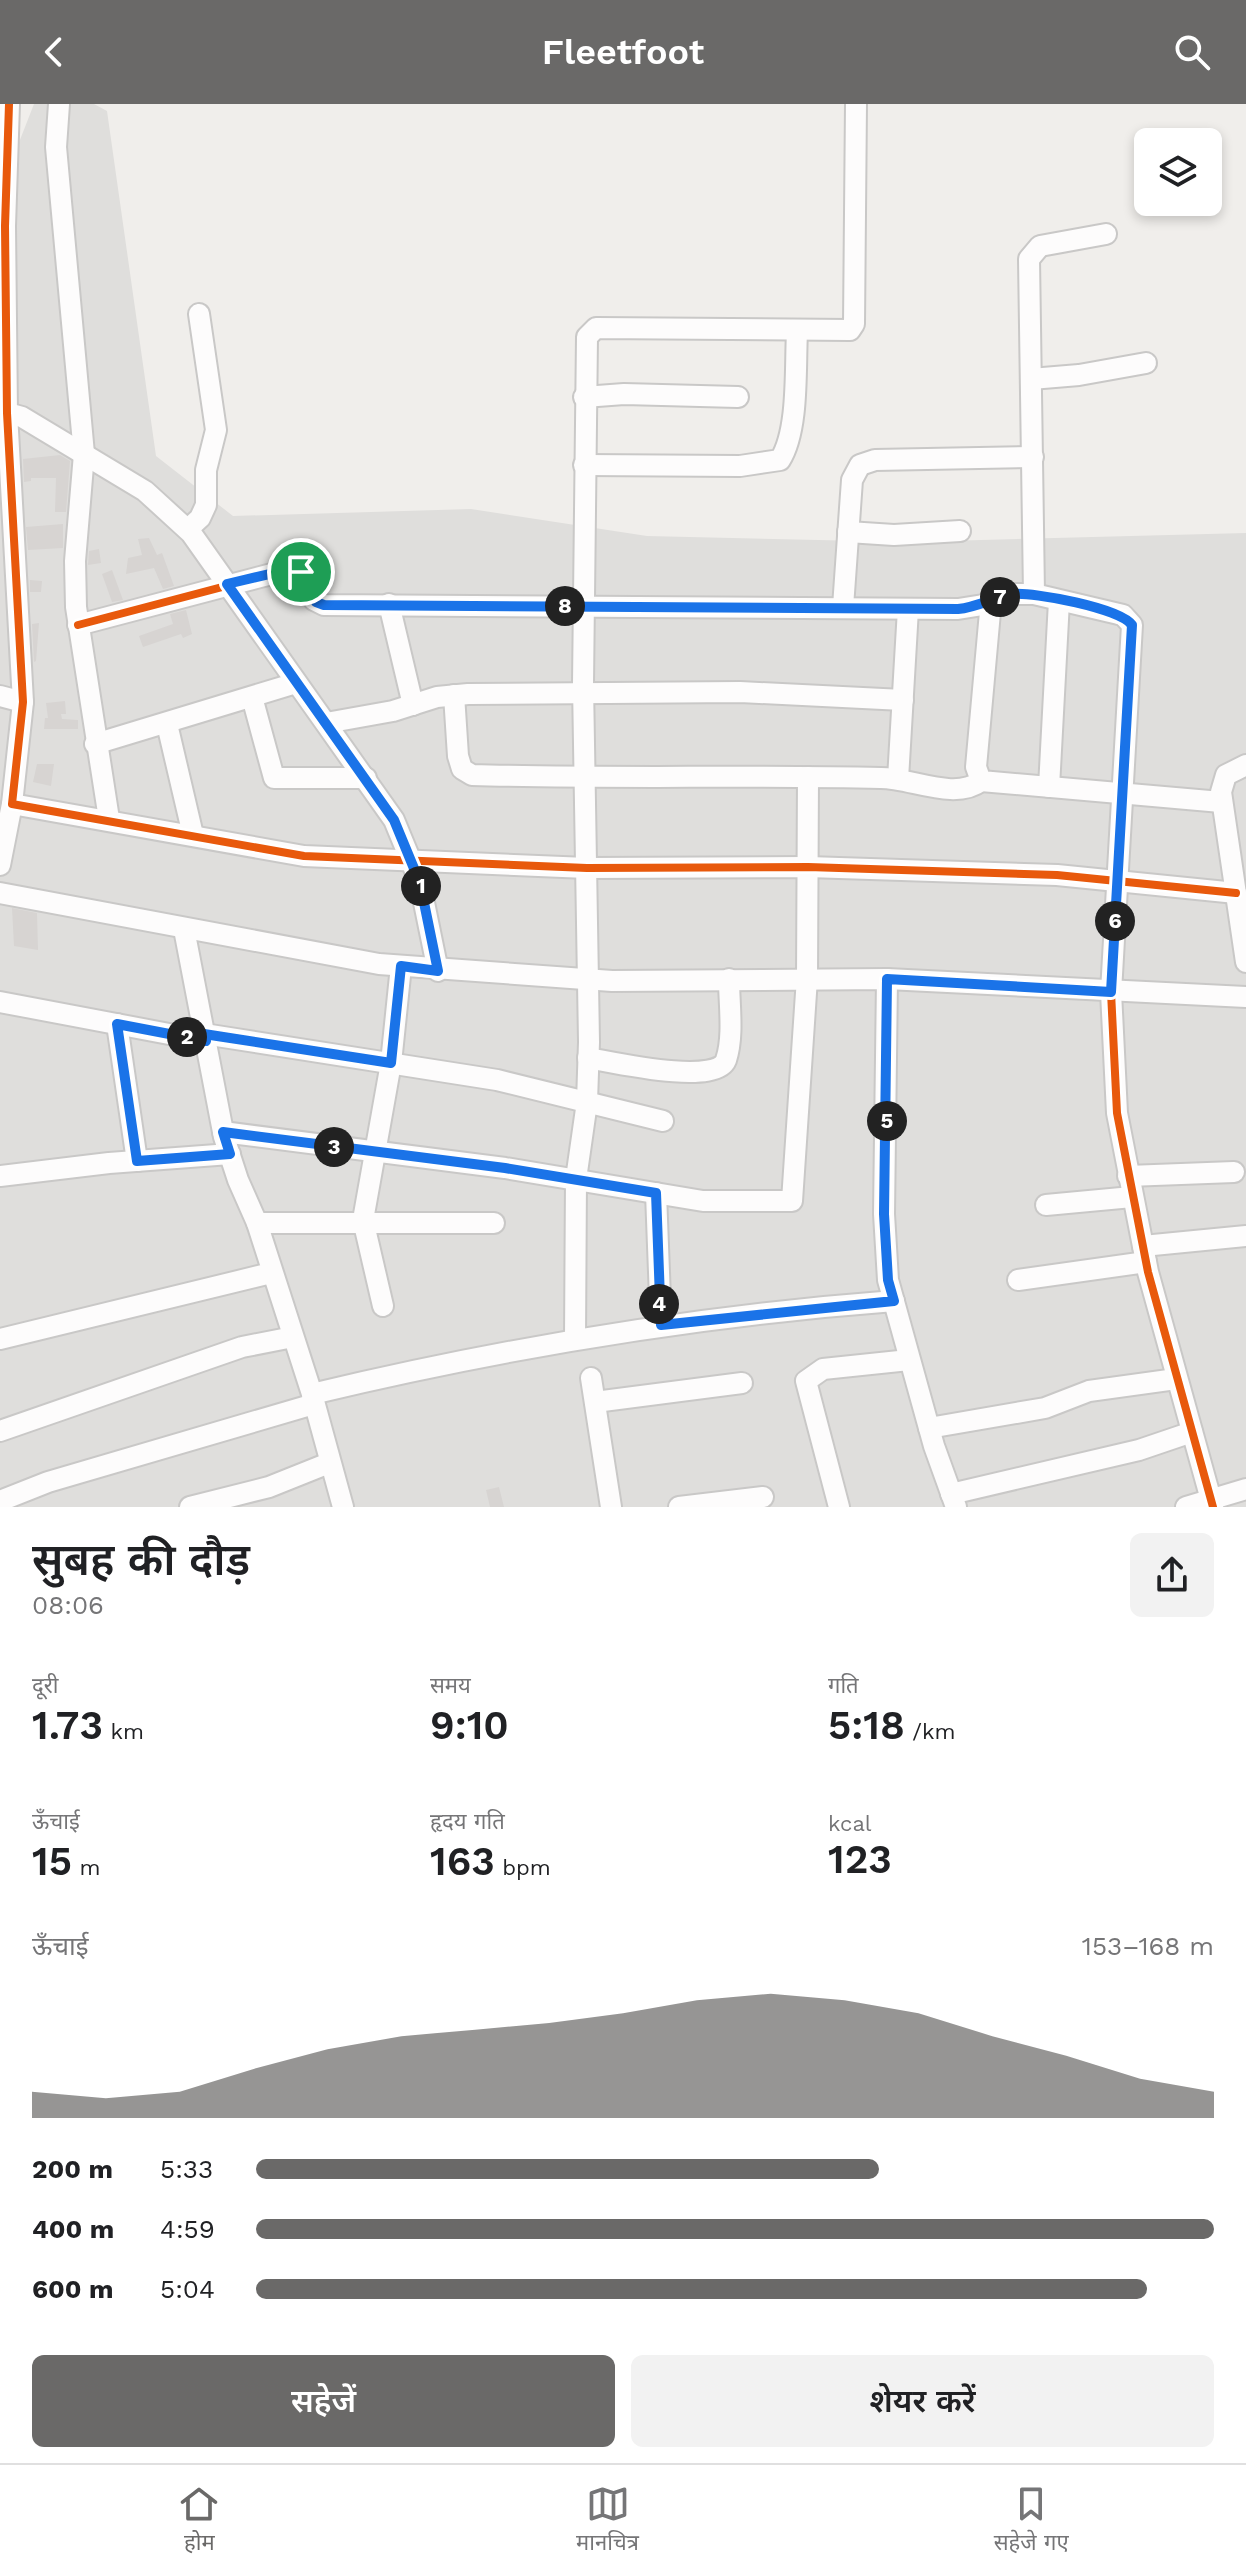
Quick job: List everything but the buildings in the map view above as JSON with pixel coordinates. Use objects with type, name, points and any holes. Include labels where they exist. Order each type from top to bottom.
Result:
[{"type":"street","points":[[0,865],[12,804],[7,776],[23,702],[4,412],[9,104]]},
{"type":"street","points":[[59,104],[56,147],[84,454],[75,561],[78,625],[109,819]]},
{"type":"street","points":[[575,1339],[576,1179],[587,1102],[589,980],[583,690],[585,347],[588,334],[596,328],[843,333],[854,324],[856,104]]},
{"type":"street","points":[[1034,594],[1029,266],[1032,253],[1040,246],[1106,234]]},
{"type":"street","points":[[188,529],[200,518],[206,505],[206,470],[216,430],[199,314]]},
{"type":"street","points":[[584,465],[740,466],[780,460],[786,448],[794,406],[797,332]]},
{"type":"street","points":[[1031,379],[1079,375],[1146,363]]},
{"type":"street","points":[[584,397],[624,394],[738,397]]},
{"type":"street","points":[[4,412],[22,417],[145,491],[188,529],[394,820],[412,861],[438,971]]},
{"type":"street","points":[[843,607],[852,480],[855,470],[865,462],[1033,457]]},
{"type":"street","points":[[848,532],[894,535],[960,531]]},
{"type":"street","points":[[78,625],[227,584],[295,570],[307,578],[318,604],[908,609],[973,608],[1012,594],[1034,594],[1123,615],[1132,625],[1111,992],[1117,1113],[1145,1254],[1176,1379],[1212,1504]]},
{"type":"street","points":[[981,781],[976,767],[991,601]]},
{"type":"street","points":[[1049,787],[1059,601]]},
{"type":"street","points":[[389,604],[413,705]]},
{"type":"street","points":[[898,779],[908,609]]},
{"type":"street","points":[[95,744],[296,683]]},
{"type":"street","points":[[326,723],[454,695],[583,690],[740,692],[903,700]]},
{"type":"street","points":[[454,695],[458,756],[466,772],[585,778],[898,779],[959,789],[981,781],[1221,802]]},
{"type":"street","points":[[0,696],[23,702]]},
{"type":"street","points":[[252,697],[274,778],[366,778]]},
{"type":"street","points":[[167,724],[193,835]]},
{"type":"street","points":[[1246,765],[1226,775],[1221,802],[1246,962]]},
{"type":"street","points":[[223,1132],[576,1179],[703,1201],[794,1200],[807,978],[808,777]]},
{"type":"street","points":[[12,804],[304,856],[587,868],[808,867],[1117,879],[1236,893]]},
{"type":"street","points":[[0,893],[184,929],[438,971],[589,980],[887,979],[1246,997]]},
{"type":"street","points":[[184,929],[223,1132],[257,1223],[313,1399],[343,1507]]},
{"type":"street","points":[[383,1306],[363,1220],[391,1063],[401,966]]},
{"type":"street","points":[[588,1058],[695,1073],[718,1069],[726,1060],[729,1037],[729,979]]},
{"type":"street","points":[[887,979],[884,1214],[888,1280],[909,1360],[953,1501],[1192,1432]]},
{"type":"street","points":[[0,1002],[205,1038],[497,1080],[663,1121]]},
{"type":"street","points":[[117,1024],[137,1161]]},
{"type":"street","points":[[0,1176],[230,1154]]},
{"type":"street","points":[[1128,1176],[1234,1172]]},
{"type":"street","points":[[656,1193],[661,1325]]},
{"type":"street","points":[[1046,1205],[1132,1197]]},
{"type":"street","points":[[257,1223],[363,1220],[494,1223]]},
{"type":"street","points":[[1018,1280],[1246,1236]]},
{"type":"street","points":[[0,1339],[271,1273]]},
{"type":"street","points":[[0,1501],[48,1482],[313,1399],[437,1364],[661,1325],[894,1301]]},
{"type":"street","points":[[0,1431],[242,1347],[293,1337]]},
{"type":"street","points":[[839,1507],[806,1381],[823,1369],[909,1360]]},
{"type":"street","points":[[591,1378],[611,1507]]},
{"type":"street","points":[[929,1428],[1045,1408],[1089,1391],[1176,1379]]},
{"type":"street","points":[[595,1402],[742,1383]]},
{"type":"street","points":[[190,1507],[269,1487],[329,1463]]},
{"type":"street","points":[[1186,1507],[1212,1504],[1246,1489]]},
{"type":"street","points":[[679,1507],[763,1497]]},
{"type":"shaded area","points":[[34,104],[94,104],[107,111],[156,456],[233,516],[471,509],[647,536],[908,542],[1246,533],[1246,1507],[0,1507],[0,191]]},
{"type":"cycle path","points":[[9,104],[5,226],[7,413],[23,702],[12,804],[304,856],[587,868],[808,867],[1057,875],[1236,893]]},
{"type":"cycle path","points":[[78,625],[287,570],[303,575],[314,600],[324,605],[958,609],[983,605],[1012,594],[1034,594],[1123,615],[1132,625],[1111,992],[1117,1113],[1148,1272],[1213,1507]]},
{"type":"route","points":[[287,570],[301,572],[307,578],[314,600],[324,605],[958,609],[973,608],[1012,594],[1034,594],[1115,612],[1129,620],[1132,625],[1111,992],[887,979],[887,1169],[884,1214],[888,1280],[894,1301],[800,1308],[661,1325],[655,1254],[656,1193],[505,1168],[223,1132],[230,1154],[137,1161],[117,1024],[206,1041],[204,1034],[391,1063],[401,966],[438,971],[420,883],[394,820],[227,584],[287,570]]}]
